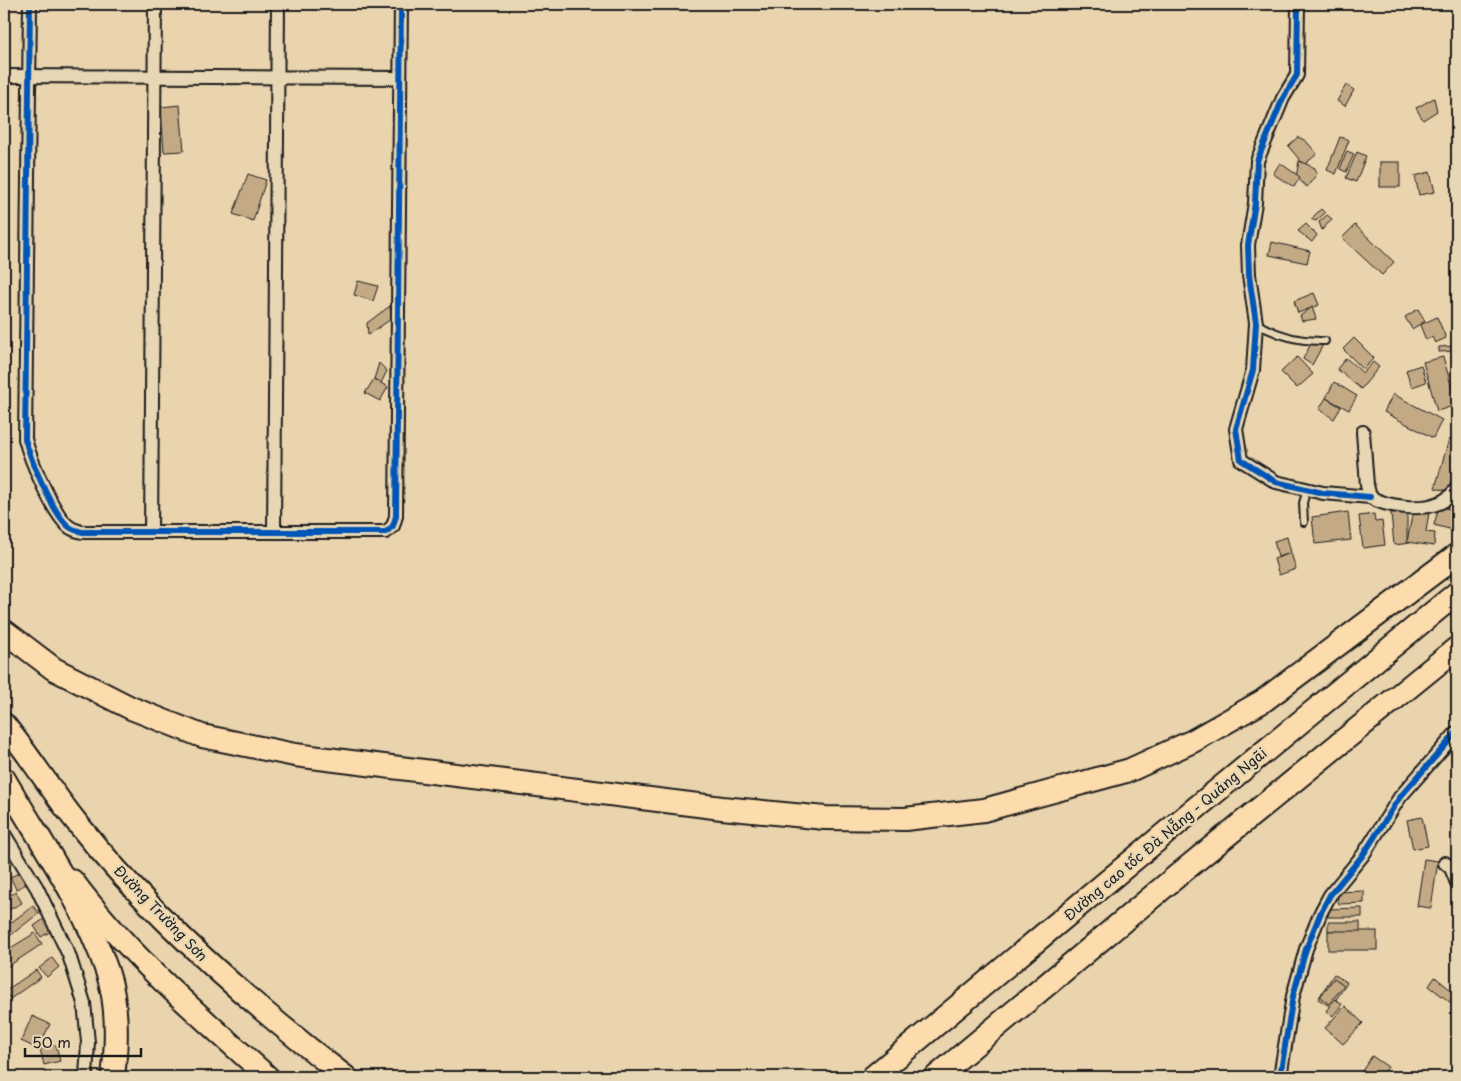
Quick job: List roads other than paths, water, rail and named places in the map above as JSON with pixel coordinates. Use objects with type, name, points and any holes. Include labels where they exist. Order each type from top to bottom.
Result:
[{"type":"highway","points":[[4,631],[54,668],[132,708],[202,736],[286,753],[722,808],[825,818],[905,819],[993,808],[1130,770],[1193,741],[1263,701],[1457,555]]},
{"type":"highway","name":"Đường cao tốc Đà Nẵng - Quảng Ngãi","points":[[873,1077],[1457,593]]},
{"type":"highway","points":[[936,1077],[1183,871],[1457,648]]},
{"type":"highway","name":"Đường Trường Sơn","points":[[4,724],[78,824],[146,900],[220,973],[292,1037],[346,1077]]},
{"type":"highway","points":[[4,778],[79,907],[108,972],[114,1012],[115,1056],[113,1077]]},
{"type":"highway","points":[[4,778],[43,840],[99,916],[194,1011],[268,1077]]},
{"type":"street","points":[[30,4],[25,439],[30,460],[61,518],[70,528],[82,532],[386,532],[393,526],[396,516],[400,4]]},
{"type":"street","points":[[151,532],[155,4]]},
{"type":"street","points":[[274,532],[278,4]]},
{"type":"street","points":[[1298,4],[1297,75],[1283,98],[1257,161],[1256,203],[1248,245],[1249,275],[1256,323],[1253,370],[1236,429],[1241,460],[1276,482],[1307,489],[1370,497],[1389,506],[1429,506],[1440,503],[1457,489]]},
{"type":"street","points":[[4,76],[400,78]]},
{"type":"street","points":[[1363,432],[1367,484],[1370,497]]},
{"type":"street","points":[[1280,1077],[1293,996],[1306,949],[1321,912],[1330,895],[1363,855],[1400,797],[1457,732]]},
{"type":"street","points":[[4,834],[37,888],[69,955],[85,1011],[88,1042],[86,1077]]},
{"type":"street","points":[[1445,863],[1451,868],[1457,883]]},
{"type":"lane","points":[[1256,323],[1284,337],[1325,341]]},
{"type":"lane","points":[[1304,522],[1303,503],[1307,489]]}]
